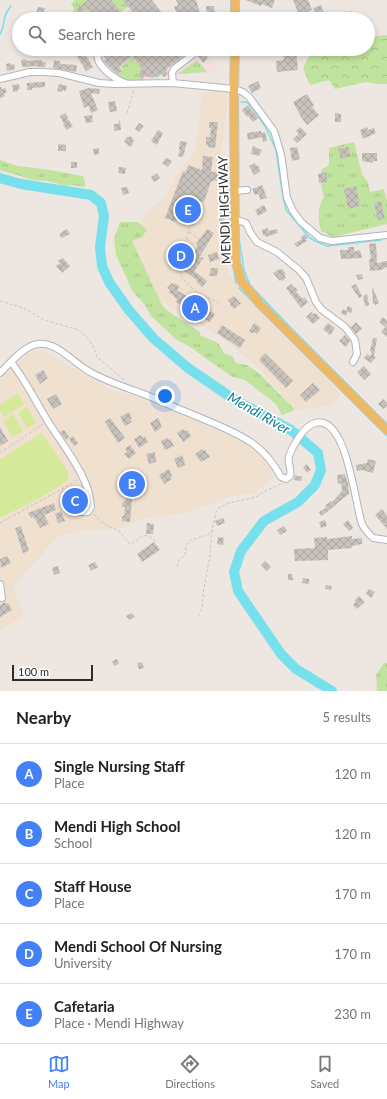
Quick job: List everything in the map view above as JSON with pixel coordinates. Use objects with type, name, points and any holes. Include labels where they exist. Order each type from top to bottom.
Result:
[{"type":"main road","points":[[235,0],[235,12]]},
{"type":"main road","name":"MENDI HIGHWAY","points":[[235,56],[234,219],[236,263],[242,282],[260,304],[387,430]]},
{"type":"street","points":[[97,56],[98,61],[109,73],[120,81],[130,85]]},
{"type":"street","points":[[174,83],[172,72],[192,56]]},
{"type":"street","points":[[0,79],[30,72],[44,72],[59,73],[99,83],[130,85],[174,83],[234,89],[243,92],[249,97],[274,132],[281,154],[287,198],[293,211],[301,222],[320,238],[332,241],[387,235]]},
{"type":"street","points":[[234,191],[247,190]]},
{"type":"street","points":[[234,219],[246,223],[256,242],[277,252],[288,260],[306,278],[316,302],[321,309],[327,315],[339,321],[355,340],[357,354],[353,362]]},
{"type":"street","points":[[0,374],[11,362],[29,347],[37,344],[51,345],[61,350],[68,357],[91,373],[120,386],[158,399],[223,427],[252,443],[271,460],[281,477],[286,479],[291,473],[289,457],[304,430],[311,424],[320,421],[332,428],[340,440],[363,526],[373,538],[387,540]]},
{"type":"street","points":[[11,362],[29,387],[47,420],[82,475],[91,499],[91,507],[88,512],[82,513],[70,510],[65,505]]},
{"type":"street","points":[[0,584],[2,598]]},
{"type":"path","points":[[86,9],[88,10],[100,1]]},
{"type":"path","points":[[135,3],[143,12]]},
{"type":"path","points":[[137,63],[146,56]]},
{"type":"path","points":[[127,112],[133,92],[138,85]]},
{"type":"path","points":[[194,224],[189,227],[181,264],[181,276],[192,288],[219,303]]},
{"type":"path","points":[[188,232],[199,239]]},
{"type":"path","points":[[187,238],[194,245]]},
{"type":"path","points":[[0,301],[24,308],[44,320],[79,330],[87,337],[94,348],[97,357],[126,381]]},
{"type":"path","points":[[0,453],[47,420]]},
{"type":"path","points":[[0,523],[69,485],[82,475]]},
{"type":"path","points":[[198,616],[202,608],[205,577],[210,555],[212,530],[216,512],[219,508],[234,501],[259,496],[265,491],[282,483],[286,479]]},
{"type":"path","points":[[90,510],[108,526],[118,530],[129,543],[132,544],[144,535],[157,542]]},
{"type":"path","points":[[177,567],[179,560],[185,555],[186,545],[191,540],[208,535],[212,530]]},
{"type":"shaded area","points":[[91,56],[208,56],[220,71],[146,80],[133,81],[121,79],[118,84],[107,80]]},
{"type":"shaded area","points":[[229,90],[217,185],[217,238],[230,276],[254,290],[341,395],[331,405],[295,410],[256,365],[226,341],[191,318],[158,300],[132,241],[146,213],[166,196],[179,171],[195,152],[202,93]]},
{"type":"shaded area","points":[[41,350],[118,393],[137,396],[247,443],[264,458],[274,476],[255,493],[229,497],[180,515],[163,515],[141,519],[122,528],[79,531],[58,536],[13,587],[24,616],[0,630],[0,367],[11,354]]},
{"type":"green space","points":[[75,0],[136,0],[121,12],[72,12],[74,9],[71,4]]},
{"type":"green space","points":[[387,35],[387,84],[365,82],[335,89],[329,80],[310,85],[303,68],[309,56],[375,56],[375,36]]},
{"type":"green space","points":[[133,56],[142,56],[134,60],[143,69],[143,80],[132,80],[119,77],[116,75],[123,70],[120,67]]},
{"type":"green space","points":[[197,60],[207,72],[177,74],[178,73]]},
{"type":"green space","points":[[354,142],[362,174],[368,182],[370,192],[384,189],[387,201],[387,224],[333,237],[321,231],[320,226],[319,209],[324,197],[321,186],[321,170],[329,165],[329,148]]},
{"type":"green space","points":[[0,160],[17,166],[83,176],[85,187],[72,185],[66,186],[48,181],[33,180],[0,170]]},
{"type":"green space","points":[[120,222],[138,222],[147,230],[142,237],[132,241],[162,305],[168,311],[200,332],[200,335],[218,343],[224,353],[233,357],[236,363],[247,365],[260,374],[295,410],[282,415],[276,404],[245,380],[233,377],[189,346],[177,340],[151,316],[145,305],[133,292],[116,255],[114,239]]},
{"type":"green space","points":[[18,393],[24,404],[4,417],[0,410],[0,405]]},
{"type":"green space","points":[[27,407],[36,423],[27,428],[18,413]]},
{"type":"green space","points":[[13,414],[23,431],[13,437],[3,421]]},
{"type":"green space","points":[[42,433],[68,472],[68,481],[36,500],[0,518],[0,459]]},
{"type":"green space","points":[[384,663],[387,663],[387,691],[376,691],[376,675]]},
{"type":"building","points":[[88,0],[111,0],[120,12],[91,12],[87,8],[82,12],[78,12],[76,10]]},
{"type":"building","points":[[123,0],[152,0],[161,12],[132,12]]},
{"type":"building","points":[[176,0],[196,0],[200,12],[176,12],[174,7],[178,5]]},
{"type":"building","points":[[246,0],[275,0],[272,8],[262,4],[261,6]]},
{"type":"building","points":[[293,0],[308,0],[312,10],[307,12],[298,12]]},
{"type":"building","points":[[321,5],[324,12],[315,12],[313,8]]},
{"type":"building","points":[[206,6],[214,6],[214,12],[206,12]]},
{"type":"building","points":[[38,7],[45,8],[44,12],[36,12]]},
{"type":"building","points":[[77,56],[86,56],[93,67],[86,71]]},
{"type":"building","points":[[104,56],[132,56],[119,67],[122,71],[117,74],[103,61],[106,59]]},
{"type":"building","points":[[132,56],[183,56],[166,70],[168,74],[164,77],[161,73],[153,78],[146,76],[142,79],[139,72],[142,69]]},
{"type":"building","points":[[198,56],[206,56],[208,58],[203,63]]},
{"type":"building","points":[[283,56],[297,56],[298,70],[277,72],[276,61],[284,60]]},
{"type":"building","points":[[26,59],[26,61],[42,60],[42,62],[46,62],[45,67],[22,67],[21,60]]},
{"type":"building","points":[[54,60],[60,61],[61,64],[77,65],[76,72],[53,68]]},
{"type":"building","points":[[10,63],[11,65],[14,64],[15,69],[7,71],[6,64]]},
{"type":"building","points":[[258,81],[261,88],[252,93],[248,86]]},
{"type":"building","points":[[45,82],[45,87],[27,90],[27,83]]},
{"type":"building","points":[[19,84],[20,89],[13,92],[12,85]]},
{"type":"building","points":[[59,84],[67,86],[66,91],[57,91]]},
{"type":"building","points":[[0,86],[2,89],[5,88],[7,92],[4,94],[5,96],[1,98],[0,96]]},
{"type":"building","points":[[89,88],[100,89],[99,94],[91,93],[98,110],[91,113],[89,106],[84,108],[79,91]]},
{"type":"building","points":[[307,94],[314,106],[312,107],[319,115],[307,125],[293,102]]},
{"type":"building","points":[[115,101],[117,111],[110,112],[108,102]]},
{"type":"building","points":[[248,105],[258,118],[253,122],[242,110]]},
{"type":"building","points":[[65,113],[73,126],[67,130],[63,125],[64,124],[60,116]]},
{"type":"building","points":[[335,113],[341,114],[341,122],[335,122]]},
{"type":"building","points":[[92,115],[93,122],[86,123],[84,116]]},
{"type":"building","points":[[120,120],[121,130],[114,131],[114,124],[118,124]]},
{"type":"building","points":[[209,122],[218,122],[215,148],[208,147],[206,144],[206,137],[210,137],[211,128],[209,128]]},
{"type":"building","points":[[139,123],[144,126],[139,132],[135,129]]},
{"type":"building","points":[[300,127],[307,134],[297,143],[293,139],[299,134],[296,131]]},
{"type":"building","points":[[367,127],[368,130],[374,128],[376,133],[363,139],[360,130]]},
{"type":"building","points":[[158,130],[163,133],[157,145],[151,141]]},
{"type":"building","points":[[261,131],[261,133],[265,132],[267,141],[263,142],[262,137],[248,140],[247,133]]},
{"type":"building","points":[[130,136],[134,141],[131,147],[124,142],[127,137]]},
{"type":"building","points":[[180,141],[187,142],[183,157],[178,156]]},
{"type":"building","points":[[58,144],[66,145],[66,151],[58,151]]},
{"type":"building","points":[[253,146],[262,150],[259,156],[251,154]]},
{"type":"building","points":[[297,147],[300,159],[292,161],[290,148]]},
{"type":"building","points":[[348,147],[351,156],[341,159],[338,149]]},
{"type":"building","points":[[99,148],[99,154],[94,155],[93,149]]},
{"type":"building","points":[[362,153],[377,153],[377,161],[373,161],[373,163],[362,161]]},
{"type":"building","points":[[203,156],[213,157],[211,172],[226,171],[226,179],[211,181],[204,202],[199,201],[190,219],[179,214],[176,222],[165,218],[183,171],[186,172],[188,165],[202,170]]},
{"type":"building","points":[[166,158],[172,161],[168,167],[162,163]]},
{"type":"building","points":[[71,162],[77,162],[77,168],[71,168]]},
{"type":"building","points":[[255,163],[256,166],[258,165],[260,172],[254,175],[249,166]]},
{"type":"building","points":[[119,167],[126,168],[125,174],[118,173]]},
{"type":"building","points":[[327,172],[327,182],[319,183],[318,174]]},
{"type":"building","points":[[157,173],[160,178],[154,182],[151,177]]},
{"type":"building","points":[[262,185],[267,198],[260,200],[259,194],[255,195],[252,189]]},
{"type":"building","points":[[356,186],[360,206],[348,209],[344,189]]},
{"type":"building","points":[[127,187],[129,193],[123,195],[121,188]]},
{"type":"building","points":[[381,201],[385,219],[378,220],[374,203]]},
{"type":"building","points":[[264,205],[267,211],[258,216],[255,210]]},
{"type":"building","points":[[220,217],[225,219],[223,225],[218,223]]},
{"type":"building","points":[[268,228],[268,231],[277,229],[278,233],[265,237],[262,230]]},
{"type":"building","points":[[67,229],[70,234],[62,238],[59,234]]},
{"type":"building","points":[[207,229],[214,233],[199,258],[204,257],[198,266],[193,267],[197,267],[194,271],[207,281],[202,287],[196,281],[197,280],[184,271],[186,267],[184,266],[198,245],[196,244]]},
{"type":"building","points":[[305,234],[308,238],[305,239],[307,241],[297,247],[294,244],[302,239],[301,237]]},
{"type":"building","points":[[376,243],[377,263],[387,261],[387,267],[381,270],[370,271],[369,259],[371,259],[369,244]]},
{"type":"building","points":[[348,247],[354,247],[354,252],[360,250],[362,258],[341,259],[340,250],[348,250]]},
{"type":"building","points":[[217,252],[219,259],[210,262],[208,255]]},
{"type":"building","points":[[63,258],[70,266],[62,273],[56,266],[60,263],[58,261]]},
{"type":"building","points":[[211,268],[218,268],[217,276],[209,276]]},
{"type":"building","points":[[279,269],[282,269],[286,274],[284,275],[286,278],[282,281],[281,279],[280,281],[273,273]]},
{"type":"building","points":[[362,274],[363,279],[358,280],[356,275]]},
{"type":"building","points":[[172,283],[174,285],[175,283],[180,287],[177,290],[215,314],[210,322],[176,302],[177,299],[169,292],[170,290],[167,288]]},
{"type":"building","points":[[291,284],[298,290],[296,292],[303,299],[304,297],[308,302],[301,308],[286,288]]},
{"type":"building","points":[[356,284],[362,296],[359,298],[351,286]]},
{"type":"building","points":[[372,286],[379,303],[375,305],[375,303],[373,304]]},
{"type":"building","points":[[367,294],[369,305],[365,306],[363,296]]},
{"type":"building","points":[[234,296],[241,303],[234,309],[228,300]]},
{"type":"building","points":[[348,306],[352,308],[352,310],[351,313],[347,312],[346,316],[341,313],[343,309],[346,311]]},
{"type":"building","points":[[311,312],[313,314],[315,313],[320,318],[313,324],[306,317]]},
{"type":"building","points":[[383,317],[387,321],[385,327],[379,322]]},
{"type":"building","points":[[356,322],[362,329],[356,334],[351,327]]},
{"type":"building","points":[[254,323],[261,328],[257,334],[249,331]]},
{"type":"building","points":[[328,323],[335,328],[330,335],[323,329]]},
{"type":"building","points":[[222,325],[245,340],[240,348],[217,333]]},
{"type":"building","points":[[387,325],[387,337],[381,332]]},
{"type":"building","points":[[345,335],[350,341],[346,347],[339,341]]},
{"type":"building","points":[[373,338],[377,338],[374,356],[376,357],[371,363],[364,358],[367,354],[370,356],[372,354],[370,351]]},
{"type":"building","points":[[265,353],[293,381],[286,388],[259,360]]},
{"type":"building","points":[[364,366],[371,374],[364,380],[357,372]]},
{"type":"building","points":[[43,370],[48,378],[40,384],[35,375]]},
{"type":"building","points":[[313,383],[320,390],[306,402],[300,395]]},
{"type":"building","points":[[56,394],[62,404],[53,409],[47,399]]},
{"type":"building","points":[[383,399],[387,403],[387,406],[383,409],[378,404]]},
{"type":"building","points":[[129,412],[132,418],[130,420],[132,422],[125,426],[120,417]]},
{"type":"building","points":[[110,418],[125,438],[118,443],[105,422]]},
{"type":"building","points":[[158,418],[162,427],[155,432],[150,423]]},
{"type":"building","points":[[0,427],[8,441],[0,446]]},
{"type":"building","points":[[183,429],[185,431],[187,430],[191,436],[183,442],[177,433]]},
{"type":"building","points":[[64,430],[69,437],[66,440],[60,432]]},
{"type":"building","points":[[141,435],[143,438],[145,436],[148,442],[139,448],[134,439]]},
{"type":"building","points":[[73,436],[78,443],[74,446],[69,439]]},
{"type":"building","points":[[167,438],[168,440],[170,439],[174,446],[165,450],[161,441]]},
{"type":"building","points":[[130,445],[136,453],[129,459],[124,454],[127,452],[125,449]]},
{"type":"building","points":[[202,449],[203,451],[205,450],[210,457],[201,462],[195,454]]},
{"type":"building","points":[[155,452],[156,462],[149,464],[146,454]]},
{"type":"building","points":[[182,455],[185,465],[178,468],[174,459]]},
{"type":"building","points":[[368,459],[376,461],[373,473],[362,470],[357,471],[356,465],[367,463]]},
{"type":"building","points":[[307,464],[311,470],[307,473],[303,467]]},
{"type":"building","points":[[169,469],[172,476],[170,477],[172,479],[164,484],[159,475]]},
{"type":"building","points":[[345,474],[348,483],[349,495],[321,516],[319,512],[327,507],[325,506],[331,501],[332,502],[342,491],[341,483],[338,484],[337,475]]},
{"type":"building","points":[[295,475],[302,477],[301,481],[294,480]]},
{"type":"building","points":[[77,492],[85,504],[80,507],[77,507],[75,504],[73,505],[66,499]]},
{"type":"building","points":[[126,498],[132,498],[130,522],[122,521],[125,507],[122,507],[123,501],[125,502]]},
{"type":"building","points":[[54,503],[56,510],[44,515],[49,524],[40,528],[34,517],[31,518],[28,513]]},
{"type":"building","points":[[382,509],[387,516],[387,529],[375,515]]},
{"type":"building","points":[[61,511],[65,521],[58,523],[55,514]]},
{"type":"building","points":[[223,518],[225,523],[217,526],[215,521]]},
{"type":"building","points":[[325,520],[327,526],[321,528],[319,522]]},
{"type":"building","points":[[348,520],[353,528],[349,531],[343,524]]},
{"type":"building","points":[[147,523],[154,524],[153,534],[146,534]]},
{"type":"building","points":[[21,526],[29,551],[23,553],[15,528]]},
{"type":"building","points":[[284,526],[287,531],[280,535],[277,530]]},
{"type":"building","points":[[352,536],[352,539],[362,538],[362,544],[352,546],[352,548],[328,550],[328,560],[295,561],[294,549],[315,548],[314,538],[327,537],[327,539]]},
{"type":"building","points":[[218,537],[224,538],[223,545],[217,544]]},
{"type":"building","points":[[154,542],[160,550],[142,562],[137,554]]},
{"type":"building","points":[[7,556],[11,563],[1,568],[0,559]]},
{"type":"building","points":[[265,561],[271,567],[267,571],[261,565]]},
{"type":"building","points":[[95,562],[98,567],[91,571],[88,565]]},
{"type":"building","points":[[58,566],[60,573],[54,575],[52,568]]},
{"type":"building","points":[[288,574],[292,574],[293,580],[288,580]]},
{"type":"building","points":[[303,578],[309,579],[309,584],[302,583]]},
{"type":"building","points":[[326,585],[332,586],[331,590],[325,589]]},
{"type":"building","points":[[369,589],[375,592],[371,598],[366,594]]},
{"type":"building","points":[[359,596],[365,602],[357,609],[353,605],[356,602],[354,601]]},
{"type":"building","points":[[5,602],[6,604],[8,603],[12,610],[0,617],[0,605]]},
{"type":"building","points":[[132,613],[135,617],[129,620],[126,616]]},
{"type":"building","points":[[117,659],[119,664],[114,666],[112,661]]},
{"type":"building","points":[[142,662],[144,668],[139,669],[137,663]]},
{"type":"waterway","points":[[0,34],[6,15],[11,6]]},
{"type":"waterway","points":[[157,77],[162,73]]},
{"type":"waterway","points":[[241,102],[246,102],[250,105],[265,126],[276,150],[286,210],[310,238],[327,246],[381,240]]},
{"type":"waterway","name":"Mendi River","points":[[0,178],[21,184],[91,195],[101,203],[104,216],[100,247],[102,266],[109,282],[128,309],[153,338],[188,368],[235,400],[291,430],[318,453],[321,470],[315,485],[298,502],[264,521],[241,551],[234,572],[238,591],[281,654],[296,669],[332,691]]},
{"type":"waterway","points":[[229,190],[232,262]]},
{"type":"waterway","points":[[239,238],[244,270],[250,285],[387,424]]},
{"type":"waterway","points":[[233,266],[236,283]]},
{"type":"waterway","points":[[239,288],[253,302]]},
{"type":"waterway","points":[[341,390],[346,395]]},
{"type":"waterway","points":[[352,401],[387,436]]},
{"type":"place","name":"Cafetaria","points":[[188,210]]},
{"type":"place","name":"Mendi School Of Nursing","points":[[181,256]]},
{"type":"place","name":"Single Nursing Staff","points":[[195,308]]},
{"type":"place","name":"Mendi High School","points":[[132,484]]},
{"type":"place","name":"Staff House","points":[[75,501]]}]
